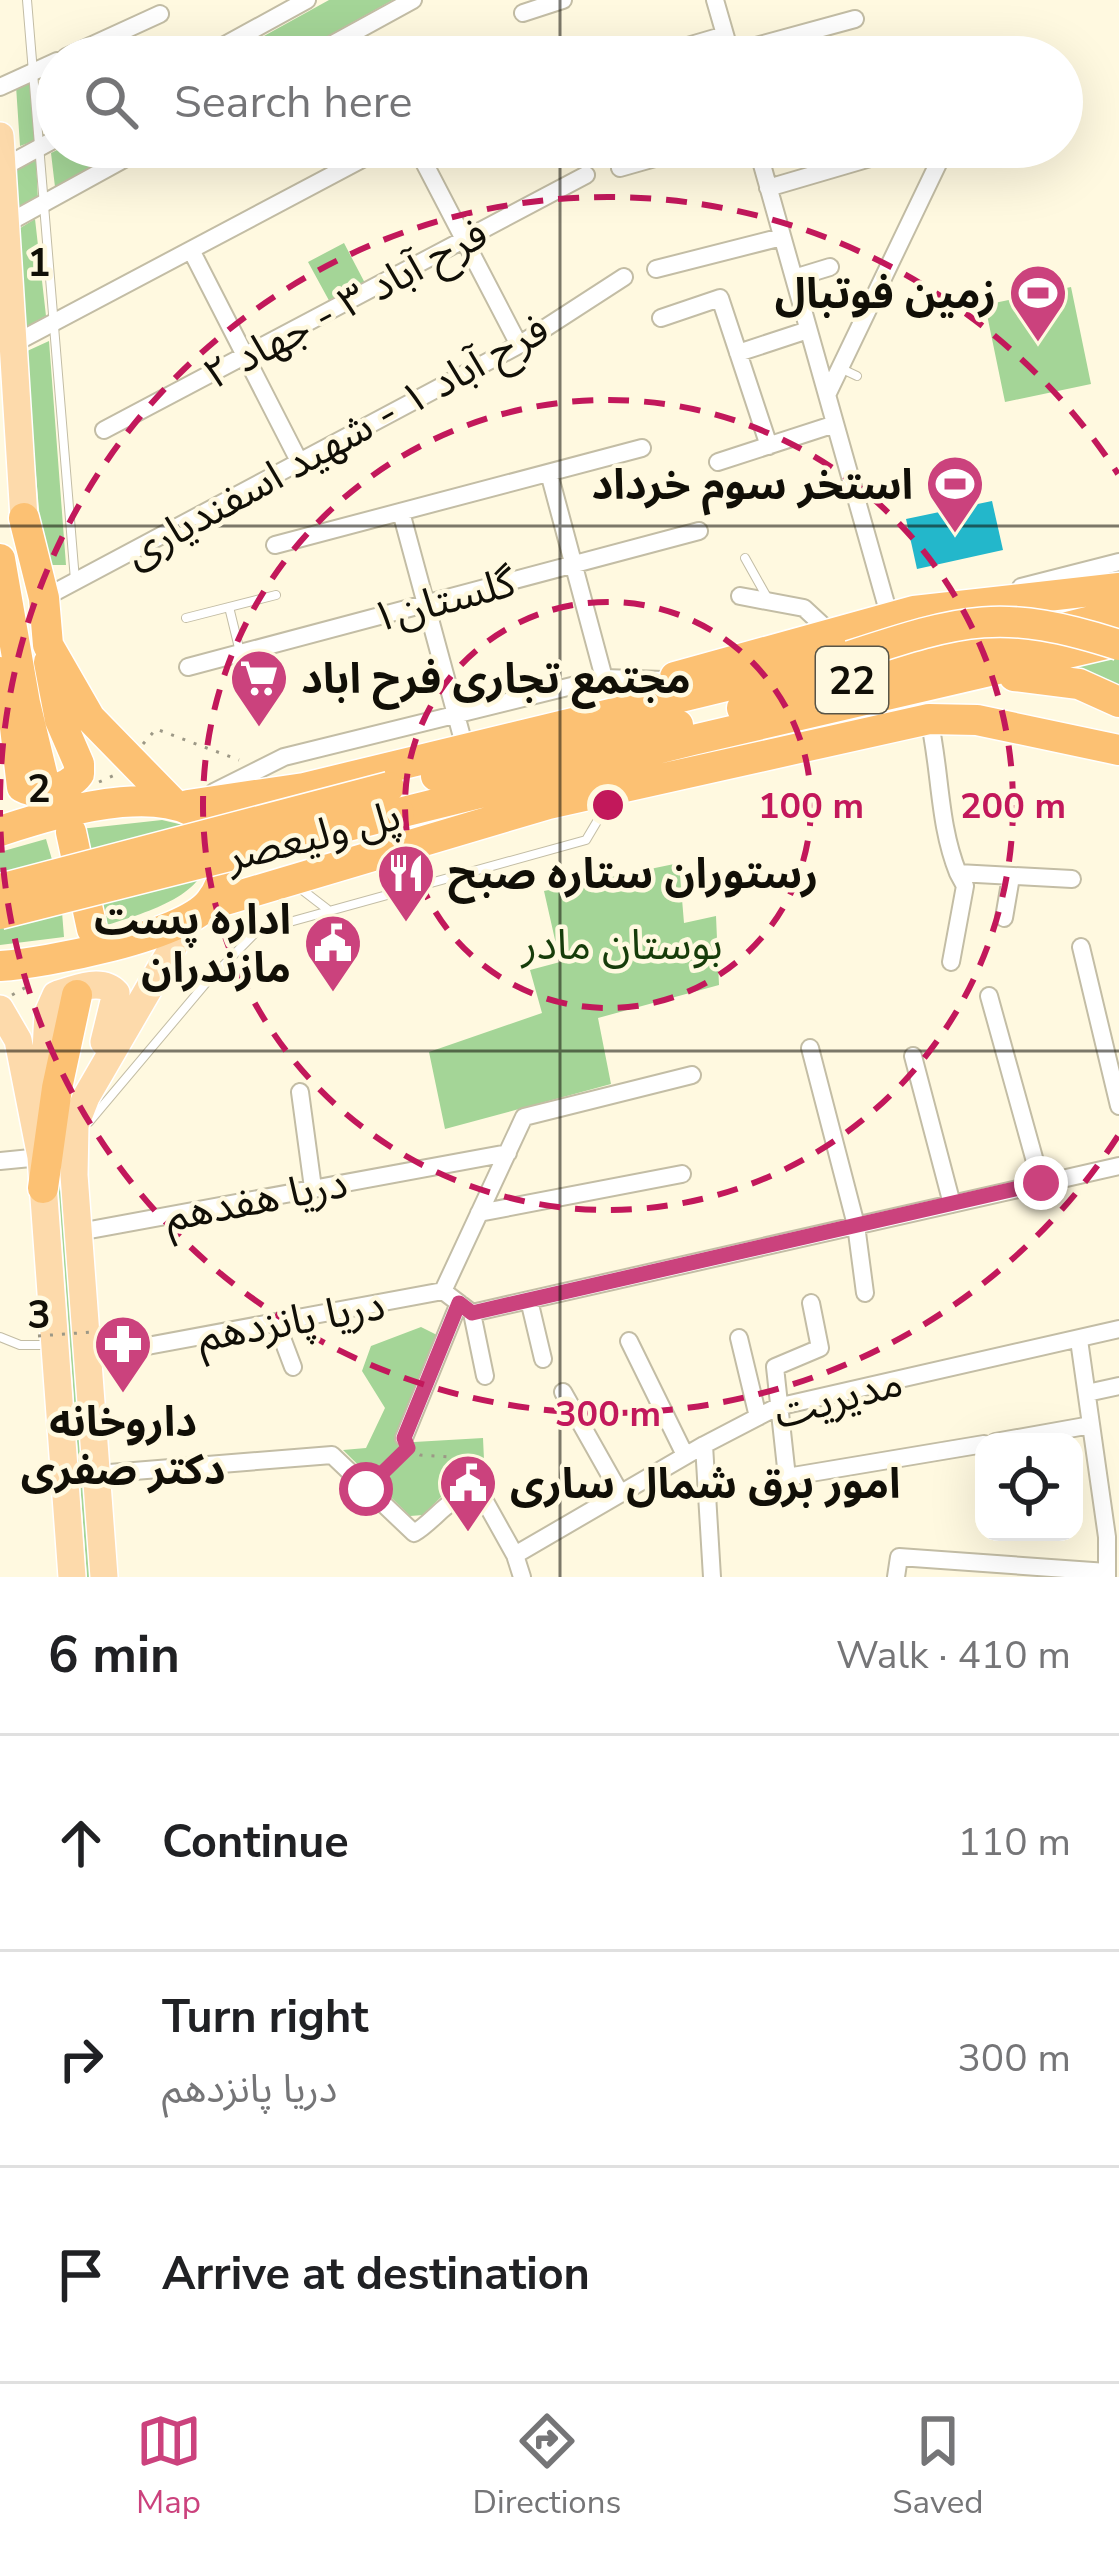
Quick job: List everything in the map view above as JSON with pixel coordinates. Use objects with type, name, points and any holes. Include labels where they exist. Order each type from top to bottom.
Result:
[{"type":"highway","points":[[0,660],[22,787],[37,792],[68,785],[79,774],[79,764],[60,720],[44,598],[24,518]]},
{"type":"highway","points":[[0,559],[25,704],[52,781],[32,651],[24,518]]},
{"type":"highway","points":[[0,831],[116,804],[180,804],[304,788],[465,748],[574,731],[776,674],[890,618],[955,604],[1119,588]]},
{"type":"highway","name":"22","points":[[574,731],[671,726],[1119,614]]},
{"type":"highway","points":[[574,731],[663,680],[952,624],[1056,626],[1119,643]]},
{"type":"highway","name":"22","points":[[864,701],[1119,643]]},
{"type":"highway","points":[[48,645],[90,718],[180,804],[210,823],[222,845],[225,868],[200,910]]},
{"type":"highway","points":[[966,676],[1020,676],[1079,684],[1119,702]]},
{"type":"highway","points":[[661,776],[864,701]]},
{"type":"highway","name":"پل ولیعصر","points":[[0,889],[864,701]]},
{"type":"highway","points":[[304,788],[285,806],[282,826],[297,850],[322,855],[928,719],[977,720],[1119,750]]},
{"type":"highway","name":"پل ولیعصر","points":[[0,914],[394,800],[574,731]]},
{"type":"highway","points":[[0,966],[106,947],[291,880],[548,804]]},
{"type":"highway","points":[[64,834],[84,931]]},
{"type":"highway","points":[[42,1173],[57,1088],[84,993],[75,1087],[78,1121]]},
{"type":"main road","points":[[0,136],[24,518]]},
{"type":"main road","points":[[78,1121],[200,910]]},
{"type":"main road","points":[[34,1119],[45,1071],[52,1000],[64,992],[101,984],[116,993],[116,1006],[78,1121],[79,1232],[104,1577]]},
{"type":"main road","points":[[0,1010],[19,1040],[42,1173],[46,1341],[72,1577]]},
{"type":"street","points":[[241,36],[307,0]]},
{"type":"street","points":[[347,36],[412,0]]},
{"type":"street","points":[[523,13],[563,0]]},
{"type":"street","points":[[715,0],[726,36]]},
{"type":"street","points":[[112,36],[160,14]]},
{"type":"street","points":[[781,36],[855,19]]},
{"type":"street","points":[[0,87],[34,71]]},
{"type":"street","points":[[2,168],[36,150]]},
{"type":"street","points":[[6,224],[108,168]]},
{"type":"street","points":[[15,343],[345,168]]},
{"type":"street","points":[[427,168],[519,345]]},
{"type":"street","points":[[763,168],[890,618]]},
{"type":"street","points":[[768,188],[836,168]]},
{"type":"street","points":[[827,395],[936,168]]},
{"type":"street","name":"فرح آباد ۳ - جهاد ۲","points":[[104,430],[586,176]]},
{"type":"street","points":[[656,269],[782,237]]},
{"type":"street","points":[[191,250],[299,460]]},
{"type":"street","points":[[794,278],[830,267]]},
{"type":"street","name":"فرح آباد ۱ - شهید اسفندیاری","points":[[44,598],[519,345],[624,277]]},
{"type":"street","points":[[661,318],[720,298],[769,446]]},
{"type":"street","points":[[738,353],[808,330]]},
{"type":"street","points":[[718,462],[835,424]]},
{"type":"street","points":[[275,545],[642,448]]},
{"type":"street","points":[[549,472],[604,678]]},
{"type":"street","points":[[401,512],[465,748]]},
{"type":"street","name":"گلستان۱","points":[[188,667],[699,531]]},
{"type":"street","points":[[955,604],[1119,562]]},
{"type":"street","points":[[740,596],[804,608],[840,644]]},
{"type":"street","points":[[180,804],[284,757],[604,678],[663,680]]},
{"type":"street","points":[[928,719],[940,768],[944,838],[965,886],[951,962]]},
{"type":"street","points":[[958,873],[1072,879]]},
{"type":"street","points":[[1004,918],[1011,877]]},
{"type":"street","points":[[1082,946],[1113,1053],[1119,1106]]},
{"type":"street","points":[[989,996],[1041,1183]]},
{"type":"street","points":[[810,1048],[856,1226],[865,1293]]},
{"type":"street","points":[[913,1056],[952,1204]]},
{"type":"street","points":[[443,1292],[524,1118],[692,1075]]},
{"type":"street","points":[[300,1092],[313,1188]]},
{"type":"street","name":"دریا هفدهم","points":[[79,1232],[508,1153]]},
{"type":"street","points":[[0,1161],[42,1173]]},
{"type":"street","points":[[465,1308],[529,1300],[1119,1166]]},
{"type":"street","points":[[479,1214],[682,1174]]},
{"type":"street","name":"دریا پانزدهم","points":[[88,1357],[443,1292],[465,1308]]},
{"type":"street","points":[[529,1300],[543,1359]]},
{"type":"street","points":[[811,1303],[820,1348],[775,1367],[787,1477],[975,1446]]},
{"type":"street","points":[[465,1308],[484,1376]]},
{"type":"street","points":[[406,1443],[465,1308]]},
{"type":"street","points":[[277,1322],[293,1367]]},
{"type":"street","name":"مدیریت","points":[[515,1555],[704,1444],[777,1407],[1119,1329]]},
{"type":"street","points":[[739,1338],[758,1417]]},
{"type":"street","points":[[896,1577],[899,1557],[1107,1575],[1113,1537],[1079,1340]]},
{"type":"street","points":[[629,1341],[685,1455]]},
{"type":"street","points":[[1087,1393],[1119,1386]]},
{"type":"street","points":[[563,1392],[620,1493]]},
{"type":"street","points":[[1046,1433],[1091,1425]]},
{"type":"street","points":[[704,1444],[712,1577]]},
{"type":"street","points":[[97,1474],[332,1455],[414,1533],[462,1494],[482,1496],[522,1577]]},
{"type":"lane","points":[[27,0],[36,102]]},
{"type":"lane","points":[[41,168],[75,581]]},
{"type":"lane","points":[[839,368],[857,376]]},
{"type":"lane","points":[[745,558],[770,602]]},
{"type":"lane","points":[[186,618],[276,595]]},
{"type":"lane","points":[[230,607],[240,653]]},
{"type":"lane","points":[[78,1121],[257,931],[586,840],[605,808],[661,776]]},
{"type":"lane","points":[[291,880],[328,910]]},
{"type":"lane","points":[[0,1337],[20,1345],[46,1341]]},
{"type":"path","points":[[46,1341],[106,1331]]},
{"type":"path","points":[[366,1489],[406,1443],[420,1455],[450,1457],[458,1468],[476,1469],[482,1496]]},
{"type":"green space","points":[[329,0],[393,0],[328,36],[264,36]]},
{"type":"green space","points":[[32,80],[36,128],[36,140],[20,146],[16,86]]},
{"type":"green space","points":[[36,158],[38,201],[18,208],[15,168]]},
{"type":"green space","points":[[53,168],[90,168],[55,187]]},
{"type":"green space","points":[[35,219],[46,316],[26,327],[17,230]]},
{"type":"green space","points":[[344,243],[367,287],[332,306],[308,262]]},
{"type":"green space","name":"زمین فوتبال","points":[[1071,287],[1091,384],[1005,402],[985,305]]},
{"type":"green space","points":[[49,341],[66,565],[44,565],[25,352]]},
{"type":"green space","points":[[1119,656],[1119,687],[1109,680],[1064,670]]},
{"type":"green space","points":[[162,820],[192,827],[204,860],[200,876],[178,897],[101,927],[80,829]]},
{"type":"green space","points":[[46,839],[60,887],[64,937],[0,945],[0,852]]},
{"type":"green space","name":"بوستان مادر","points":[[679,863],[684,923],[716,916],[719,985],[598,1018],[611,1084],[445,1129],[429,1052],[542,1013],[530,970],[560,962],[544,891]]},
{"type":"green space","points":[[68,1096],[92,1577],[87,1577],[56,1152]]},
{"type":"green space","points":[[421,1327],[439,1336],[397,1443],[483,1438],[485,1482],[455,1483],[423,1515],[410,1516],[343,1450],[366,1448],[385,1408],[362,1371],[371,1346]]},
{"type":"water","name":"استخر سوم خرداد","points":[[992,501],[1003,550],[917,569],[906,519]]},
{"type":"place","name":"زمین فوتبال","points":[[1038,344]]},
{"type":"place","name":"استخر سوم خرداد","points":[[955,535]]},
{"type":"place","name":"مجتمع تجاری فرح اباد","points":[[259,729]]},
{"type":"place","name":"رستوران ستاره صبح","points":[[406,924]]},
{"type":"place","name":"اداره پست مازندران","points":[[333,994]]},
{"type":"place","name":"داروخانه دکتر صفری","points":[[123,1395]]},
{"type":"place","name":"امور برق شمال ساری","points":[[468,1534]]},
{"type":"route","points":[[366,1489],[408,1448],[404,1438],[459,1303],[472,1313],[1041,1183]]}]
